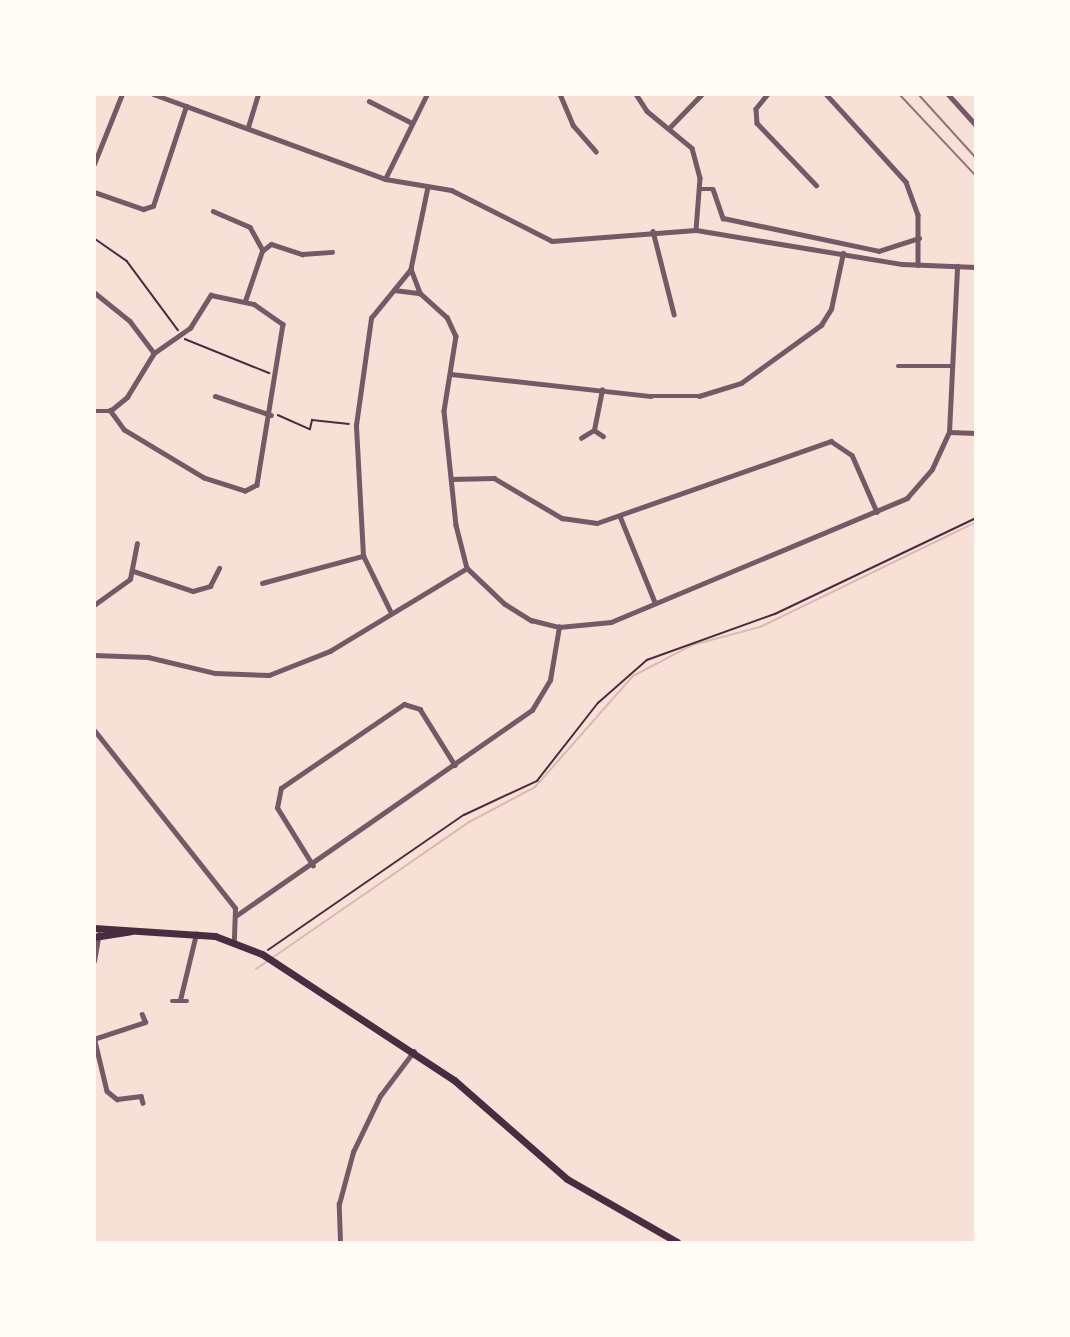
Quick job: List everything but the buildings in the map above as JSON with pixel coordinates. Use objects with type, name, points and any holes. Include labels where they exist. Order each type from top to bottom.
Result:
[{"type":"main road","points":[[97,928],[196,934],[234,941],[262,954],[414,1051],[567,1179],[677,1242]]},
{"type":"main road","points":[[97,937],[131,931]]},
{"type":"street","points":[[94,164],[122,94]]},
{"type":"street","points":[[248,127],[258,94]]},
{"type":"street","points":[[385,179],[427,94]]},
{"type":"street","points":[[560,94],[573,125],[596,151]]},
{"type":"street","points":[[636,94],[647,111],[670,127],[692,148],[700,189],[696,230]]},
{"type":"street","points":[[670,127],[702,94]]},
{"type":"street","points":[[768,94],[756,109],[757,123],[816,185]]},
{"type":"street","points":[[826,94],[902,175],[915,204],[919,238],[918,265]]},
{"type":"street","points":[[948,94],[975,125]]},
{"type":"street","points":[[155,95],[248,127],[385,179],[469,197],[552,241],[653,231],[696,230],[918,265],[975,267]]},
{"type":"street","points":[[369,101],[412,123]]},
{"type":"street","points":[[94,192],[143,208],[153,206],[186,106]]},
{"type":"street","points":[[390,611],[363,556],[356,425],[371,318],[411,269],[428,187]]},
{"type":"street","points":[[700,189],[713,189],[723,218],[879,251],[919,238]]},
{"type":"street","points":[[228,217],[231,208]]},
{"type":"street","points":[[213,212],[250,227],[263,250]]},
{"type":"street","points":[[653,231],[659,272],[674,314]]},
{"type":"street","points":[[245,301],[263,250],[271,244],[302,254],[332,252]]},
{"type":"street","points":[[451,374],[479,381],[699,396],[741,383],[821,325],[831,309],[843,253]]},
{"type":"street","points":[[411,269],[420,293],[453,325],[458,349],[444,411],[451,479],[467,568],[505,604],[531,620],[559,627],[611,622],[655,602],[877,513],[907,498],[933,469],[949,432],[957,266]]},
{"type":"street","points":[[394,290],[420,293]]},
{"type":"street","points":[[94,292],[130,321],[154,353]]},
{"type":"street","points":[[94,411],[110,411],[137,384],[154,353],[180,335],[211,295],[245,301],[279,319],[284,334],[279,377],[262,473],[257,485],[244,491],[178,463],[124,430],[110,411]]},
{"type":"street","points":[[898,366],[952,366]]},
{"type":"street","points":[[581,438],[594,430],[602,390]]},
{"type":"street","points":[[215,396],[271,414]]},
{"type":"street","points":[[594,430],[603,436]]},
{"type":"street","points":[[949,432],[975,433]]},
{"type":"street","points":[[451,479],[494,478],[577,523],[620,516],[824,441],[844,446],[852,456],[877,513]]},
{"type":"street","points":[[620,516],[655,602]]},
{"type":"street","points":[[94,605],[123,585],[133,571],[137,544]]},
{"type":"street","points":[[262,583],[363,556]]},
{"type":"street","points":[[133,571],[193,591],[210,585],[219,568]]},
{"type":"street","points":[[94,655],[148,657],[215,673],[269,675],[330,651],[390,611],[467,568]]},
{"type":"street","points":[[237,915],[313,866],[532,710],[550,680],[559,627]]},
{"type":"street","points":[[313,866],[277,808],[281,788],[404,704],[420,709],[454,765]]},
{"type":"street","points":[[94,730],[199,857],[237,915],[234,941]]},
{"type":"street","points":[[94,961],[97,928]]},
{"type":"street","points":[[180,1000],[196,934]]},
{"type":"street","points":[[172,1001],[187,1000]]},
{"type":"street","points":[[142,1015],[148,1028]]},
{"type":"street","points":[[141,1096],[122,1100],[109,1095],[95,1040],[145,1022]]},
{"type":"street","points":[[340,1242],[339,1204],[353,1152],[380,1096],[414,1051]]},
{"type":"street","points":[[138,1088],[143,1103]]},
{"type":"path","points":[[94,238],[127,261],[180,335],[279,377]]},
{"type":"path","points":[[271,414],[310,429],[312,420],[356,425]]},
{"type":"path","points":[[262,954],[464,814],[537,781],[598,704],[647,660],[775,614],[975,518]]},
{"type":"waterway","points":[[256,969],[469,822],[535,787],[633,676],[692,645],[760,627],[976,522]]},
{"type":"railway","points":[[899,94],[976,176]]},
{"type":"railway","points":[[918,94],[976,158]]}]
